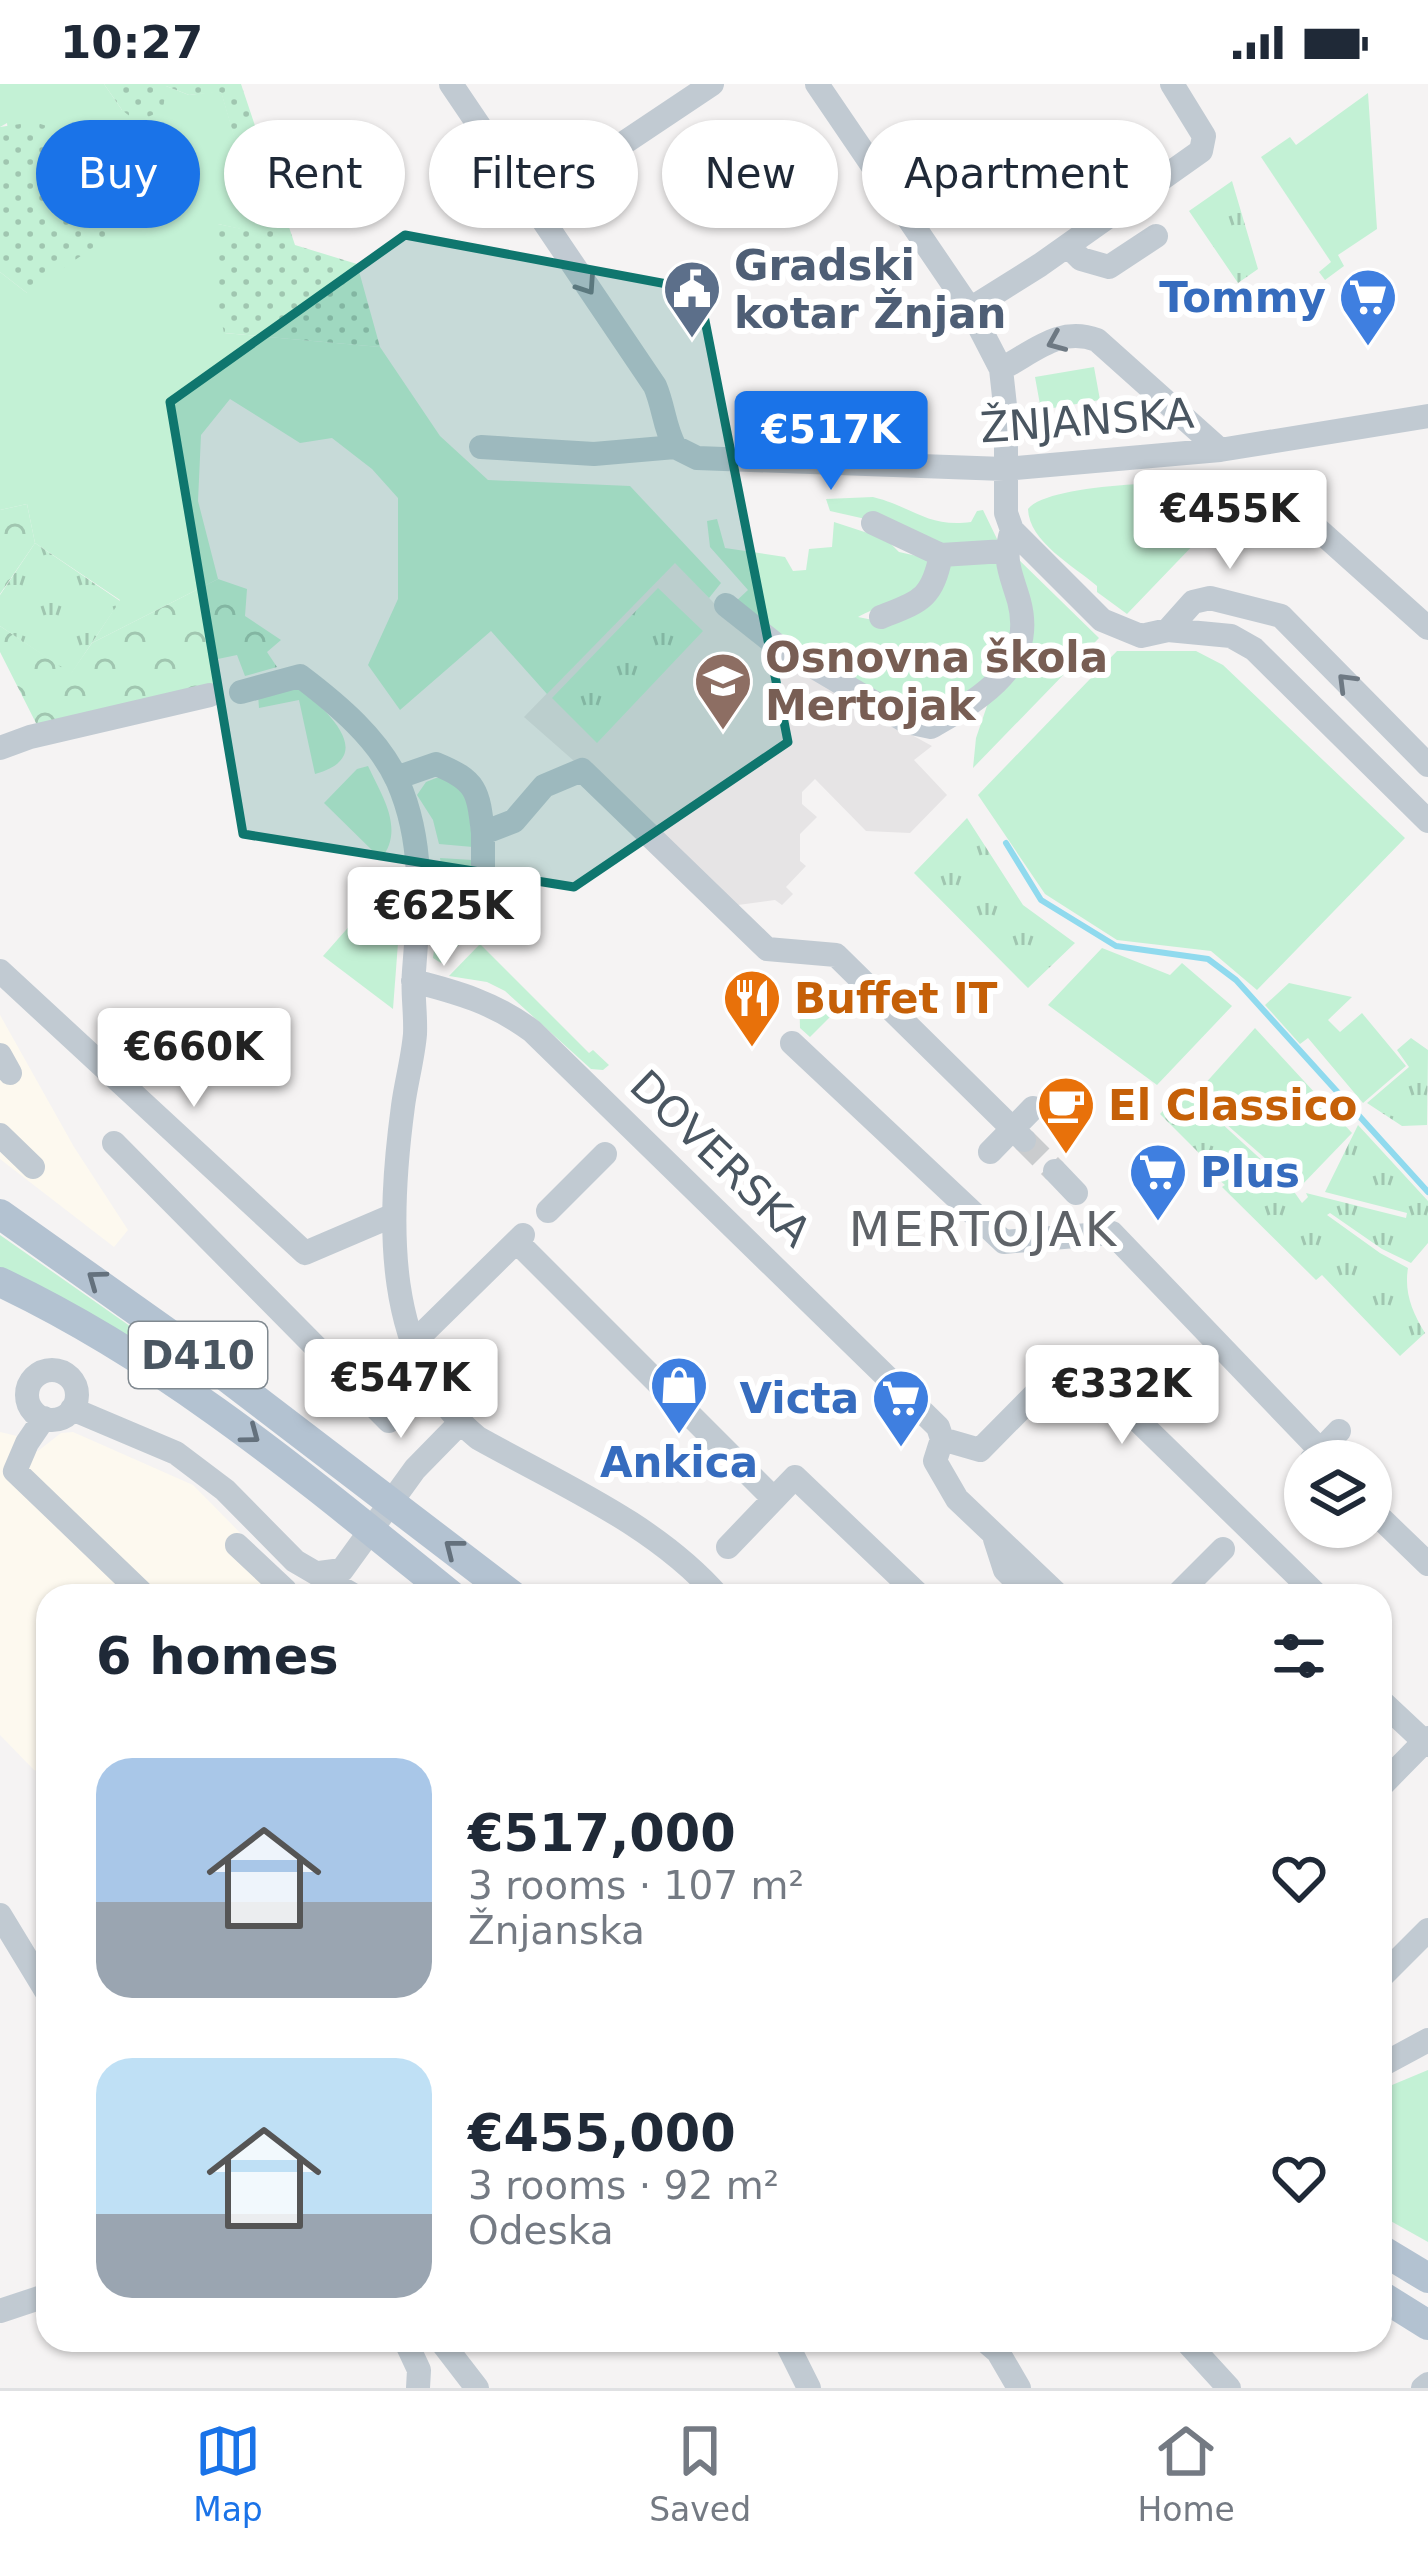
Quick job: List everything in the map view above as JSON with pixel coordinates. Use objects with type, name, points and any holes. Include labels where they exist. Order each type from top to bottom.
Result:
[{"type":"main road","name":"D410","points":[[0,1214],[82,1269],[498,1584]]},
{"type":"main road","name":"D410","points":[[0,1282],[156,1367],[317,1484],[437,1584]]},
{"type":"main road","points":[[1392,2256],[1428,2278]]},
{"type":"main road","points":[[1392,2302],[1428,2325]]},
{"type":"street","points":[[451,84],[475,120]]},
{"type":"street","points":[[638,133],[712,84]]},
{"type":"street","points":[[726,605],[775,644],[908,722],[931,727],[986,695],[1012,663],[1021,639],[1020,604],[1007,572],[1006,415],[1001,369],[970,309],[817,84]]},
{"type":"street","points":[[970,309],[1201,151],[1204,136],[1172,84]]},
{"type":"street","points":[[547,228],[655,386],[664,405],[665,430],[675,447]]},
{"type":"street","points":[[1068,246],[1081,259],[1109,267],[1156,236]]},
{"type":"street","points":[[1001,369],[1059,337],[1078,333],[1097,340],[1220,449]]},
{"type":"street","name":"ŽNJANSKA","points":[[482,447],[594,454],[675,447],[697,458],[1004,469],[1220,449],[1428,416]]},
{"type":"street","points":[[1265,482],[1360,562],[1428,628]]},
{"type":"street","points":[[873,523],[940,555],[1008,541]]},
{"type":"street","points":[[1008,541],[1102,620],[1141,635],[1168,630],[1231,636],[1254,649],[1428,821]]},
{"type":"street","points":[[881,616],[914,603],[935,584],[940,555]]},
{"type":"street","points":[[1168,630],[1193,602],[1210,598],[1281,616],[1428,765]]},
{"type":"street","points":[[241,692],[300,676],[335,702],[396,778],[417,851],[415,1034],[394,1215],[401,1303],[412,1346],[460,1423],[478,1438],[636,1526],[707,1584]]},
{"type":"street","points":[[0,748],[30,736],[210,695]]},
{"type":"street","points":[[396,778],[436,764],[466,777],[479,802],[483,902],[491,922]]},
{"type":"street","points":[[483,833],[514,821],[544,787],[582,770],[767,949],[836,956],[1019,1134]]},
{"type":"street","points":[[0,971],[304,1253],[394,1215]]},
{"type":"street","name":"DOVERSKA","points":[[412,981],[472,996],[532,1031],[938,1427],[942,1439],[935,1461],[957,1499],[995,1536]]},
{"type":"street","points":[[792,1043],[1004,1242],[1112,1233],[1294,1440]]},
{"type":"street","points":[[990,1152],[1019,1134],[1034,1108]]},
{"type":"street","points":[[0,1136],[33,1167]]},
{"type":"street","points":[[115,1143],[389,1421]]},
{"type":"street","name":"DOVERSKA","points":[[548,1211],[605,1154]]},
{"type":"street","points":[[1055,1172],[1076,1193]]},
{"type":"street","points":[[362,1394],[520,1239],[774,1499]]},
{"type":"street","points":[[942,1439],[980,1450],[1060,1369],[1081,1365],[1306,1584]]},
{"type":"street","points":[[59,1370],[72,1380],[76,1394],[72,1409],[60,1418],[44,1418],[31,1408],[26,1391],[42,1371],[59,1370]]},
{"type":"street","points":[[72,1409],[176,1454],[225,1490],[296,1561],[336,1584]]},
{"type":"street","points":[[44,1418],[15,1471],[133,1584]]},
{"type":"street","points":[[319,1573],[342,1570],[415,1469],[460,1423]]},
{"type":"street","points":[[1331,1440],[1339,1431]]},
{"type":"street","points":[[728,1547],[795,1477],[907,1584]]},
{"type":"street","points":[[1392,1529],[1428,1564]]},
{"type":"street","points":[[995,1536],[1005,1570],[1019,1584]]},
{"type":"street","points":[[995,1536],[1046,1584]]},
{"type":"street","points":[[237,1545],[275,1584]]},
{"type":"street","points":[[1188,1584],[1223,1549]]},
{"type":"street","points":[[1392,1710],[1427,1741],[1392,1775]]},
{"type":"street","points":[[0,1915],[36,1974]]},
{"type":"street","points":[[1392,1966],[1428,1930]]},
{"type":"street","points":[[1392,2060],[1428,2040]]},
{"type":"street","points":[[0,2312],[36,2299]]},
{"type":"street","points":[[410,2352],[418,2370],[418,2388]]},
{"type":"street","points":[[449,2352],[477,2388]]},
{"type":"street","points":[[791,2352],[809,2388]]},
{"type":"street","points":[[997,2352],[1019,2388]]},
{"type":"street","points":[[1196,2352],[1229,2388]]},
{"type":"highlighted area","points":[[405,235],[699,290],[788,742],[574,887],[243,834],[170,402]]},
{"type":"shaded area","name":"Osnovna škola Mertojak","points":[[675,562],[729,619],[846,699],[932,746],[914,760],[947,795],[910,833],[866,831],[815,779],[802,792],[802,804],[817,817],[800,834],[800,861],[806,866],[786,887],[793,894],[782,905],[775,900],[738,905],[524,717]]},
{"type":"shaded area","points":[[0,1015],[74,1147],[128,1230],[114,1247],[0,1159]]},
{"type":"shaded area","points":[[0,1432],[17,1436],[38,1451],[61,1433],[73,1432],[193,1485],[296,1584],[36,1584],[36,1771],[0,1735]]},
{"type":"green space","points":[[0,84],[104,84],[122,110],[166,86],[189,95],[221,91],[230,120],[224,120],[224,225],[218,224],[224,333],[380,347],[440,436],[488,480],[630,486],[721,583],[709,598],[675,563],[547,694],[491,631],[400,710],[368,665],[398,599],[398,498],[372,469],[332,438],[300,443],[230,399],[201,435],[198,501],[218,579],[92,643],[120,600],[35,543],[27,504],[0,510],[0,272],[27,293],[7,123],[0,127]]},
{"type":"green space","points":[[104,84],[241,84],[253,120],[229,120],[221,92],[189,95],[166,86],[163,110],[134,120]]},
{"type":"green space","points":[[1368,93],[1377,229],[1338,255],[1344,266],[1325,280],[1319,272],[1331,262],[1261,157],[1290,137],[1296,145]]},
{"type":"green space","points":[[36,123],[36,228],[122,228],[27,293],[0,272],[0,127]]},
{"type":"green space","points":[[1232,181],[1258,269],[1238,283],[1189,211]]},
{"type":"green space","points":[[218,224],[262,233],[261,228],[289,228],[295,245],[357,264],[380,347],[224,333],[215,291]]},
{"type":"green space","points":[[1094,367],[1100,400],[1041,410],[1035,377]]},
{"type":"green space","points":[[1239,480],[1248,488],[1127,614],[1044,543],[1028,509],[1042,500],[1094,488]]},
{"type":"green space","points":[[873,497],[943,522],[971,522],[983,510],[998,541],[941,550],[870,520],[830,511],[826,499]]},
{"type":"green space","points":[[27,504],[35,543],[0,594],[0,510]]},
{"type":"green space","points":[[717,519],[725,548],[785,557],[793,571],[806,570],[809,549],[832,547],[834,522],[886,539],[899,552],[935,560],[916,594],[858,617],[883,622],[930,600],[952,561],[996,557],[1010,611],[1009,648],[1003,666],[979,695],[930,723],[908,718],[778,642],[732,605],[748,590],[710,547],[707,521]]},
{"type":"green space","points":[[35,543],[120,601],[71,674],[0,626],[0,595]]},
{"type":"green space","points":[[1013,554],[1099,638],[973,768],[976,738],[989,700],[1014,669]]},
{"type":"green space","points":[[218,579],[247,589],[245,616],[281,640],[267,652],[277,667],[245,676],[237,655],[213,660],[217,683],[38,727],[0,652],[0,626],[71,673],[92,643]]},
{"type":"green space","points":[[658,588],[703,631],[597,743],[552,698]]},
{"type":"green space","points":[[1117,651],[1196,651],[1223,665],[1405,838],[1257,990],[1211,951],[1117,940],[1045,894],[978,795]]},
{"type":"green space","points":[[294,685],[331,718],[345,744],[344,756],[334,766],[315,774],[299,700],[259,708],[258,695]]},
{"type":"green space","points":[[368,766],[391,824],[388,848],[381,859],[324,803],[357,769]]},
{"type":"green space","points":[[447,778],[467,797],[473,847],[439,844],[433,820],[417,795],[426,782]]},
{"type":"green space","points":[[967,818],[1023,905],[1075,943],[1028,988],[914,873]]},
{"type":"green space","points":[[440,858],[472,860],[470,895],[479,925],[441,963],[433,958],[443,878]]},
{"type":"green space","points":[[390,880],[402,890],[393,1009],[323,956]]},
{"type":"green space","points":[[480,944],[589,1053],[593,1050],[609,1065],[591,1069],[505,991],[487,982],[449,976]]},
{"type":"green space","points":[[1102,948],[1170,975],[1182,963],[1232,1006],[1157,1085],[1048,1005]]},
{"type":"green space","points":[[1289,983],[1352,997],[1328,1020],[1340,1032],[1362,1013],[1406,1066],[1363,1103],[1308,1038],[1300,1044],[1265,1005]]},
{"type":"green space","points":[[799,989],[854,993],[810,1037],[800,1028]]},
{"type":"green space","points":[[1255,1028],[1352,1133],[1299,1188],[1194,1096]]},
{"type":"green space","points":[[1411,1038],[1428,1050],[1427,1125],[1402,1126],[1367,1103],[1409,1067],[1397,1050]]},
{"type":"green space","points":[[1184,1089],[1290,1186],[1302,1203],[1306,1193],[1406,1218],[1407,1213],[1325,1192],[1358,1125],[1428,1201],[1428,1243],[1411,1263],[1327,1215],[1408,1268],[1410,1302],[1425,1333],[1400,1356],[1322,1275],[1316,1280],[1222,1187],[1221,1175],[1160,1114]]},
{"type":"green space","points":[[0,1235],[194,1371],[190,1376],[0,1270]]},
{"type":"green space","points":[[1428,2070],[1428,2242],[1392,2222],[1392,2085]]},
{"type":"waterway","points":[[1006,843],[1041,900],[1116,946],[1208,959],[1236,980],[1428,1192]]},
{"type":"tunnel","points":[[1024,1140],[1055,1171]]},
{"type":"place","name":"Gradski kotar Žnjan","points":[[692,340]]},
{"type":"place","name":"Tommy","points":[[1368,348]]},
{"type":"place","name":"Osnovna škola Mertojak","points":[[723,732]]},
{"type":"place","name":"Buffet IT","points":[[752,1049]]},
{"type":"place","name":"El Classico","points":[[1066,1156]]},
{"type":"place","name":"Plus","points":[[1158,1223]]},
{"type":"place","name":"Ankica","points":[[679,1436]]},
{"type":"place","name":"Victa","points":[[901,1449]]},
{"type":"district","name":"MERTOJAK","points":[[984,1229]]}]
